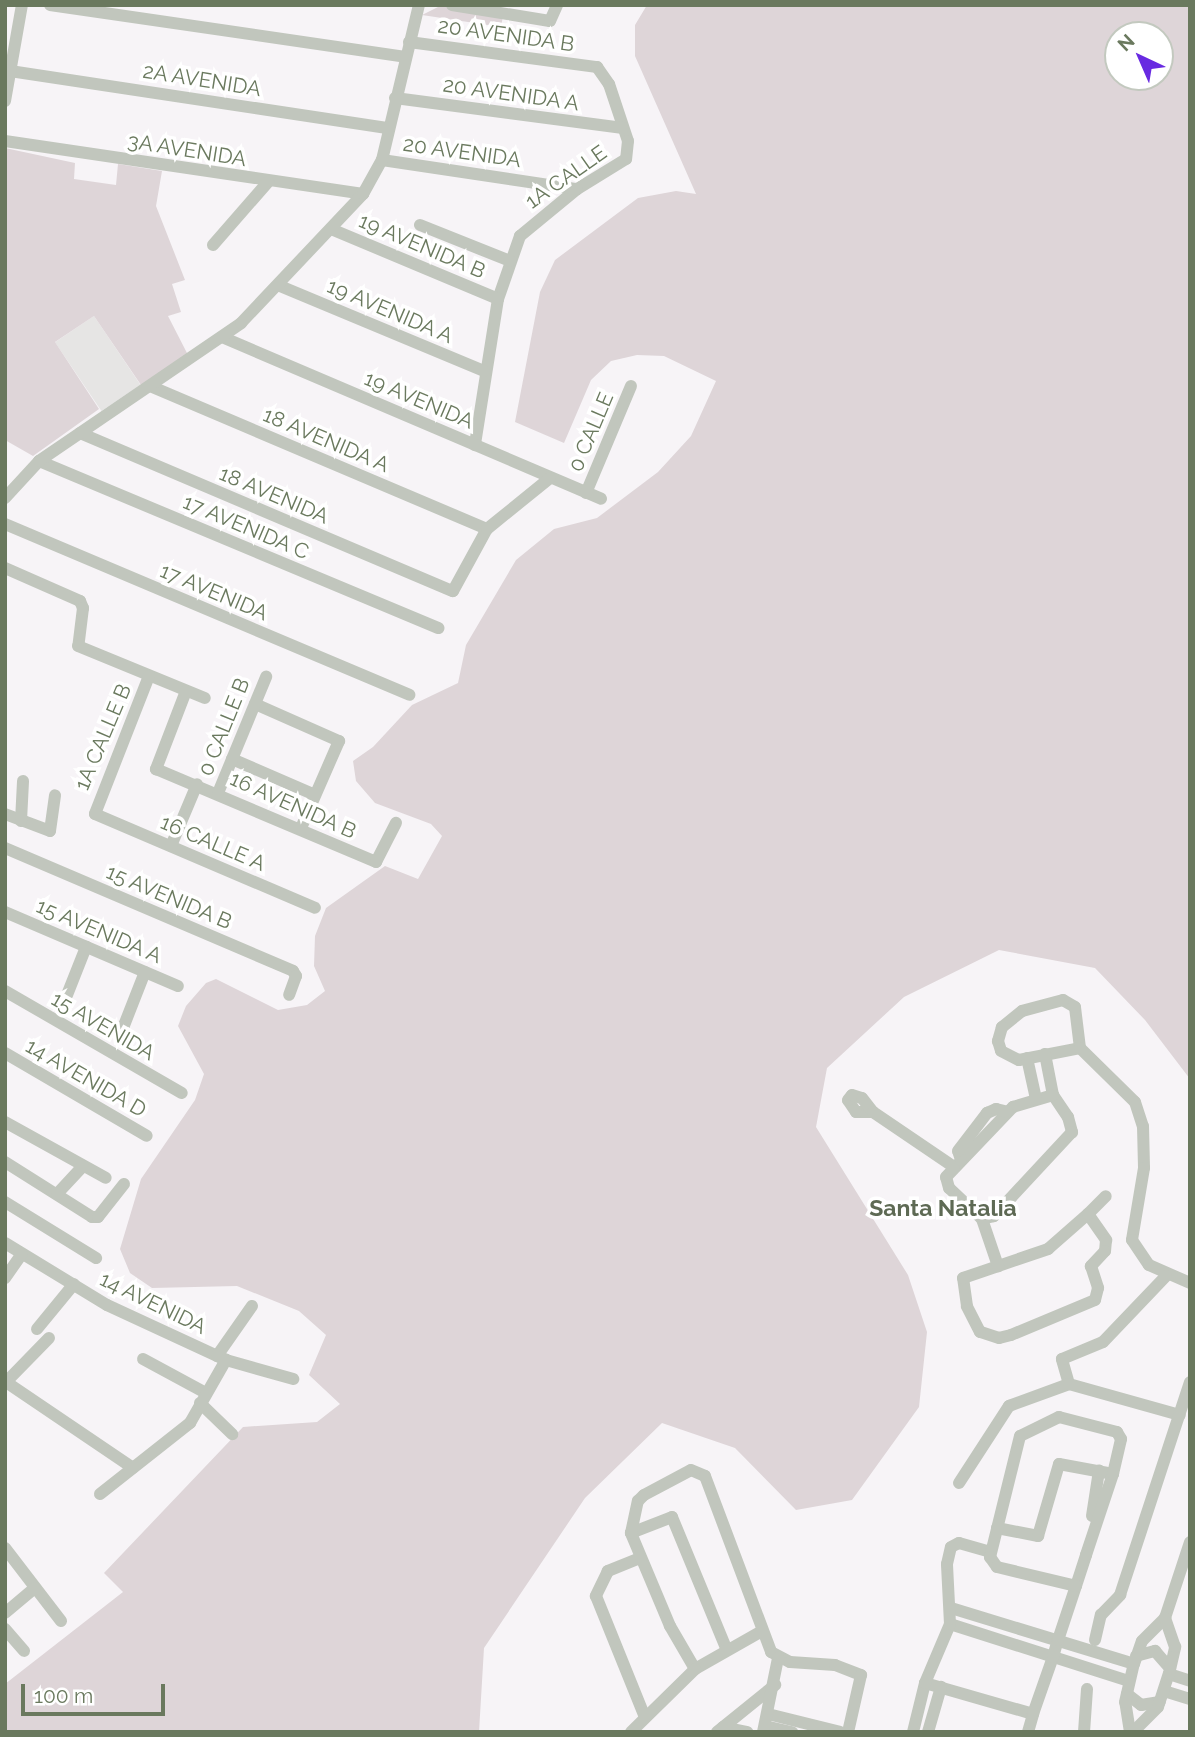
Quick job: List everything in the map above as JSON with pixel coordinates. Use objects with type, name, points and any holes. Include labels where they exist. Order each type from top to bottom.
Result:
[{"type":"street","points":[[5,101],[22,5]]},
{"type":"street","points":[[50,5],[405,57]]},
{"type":"street","points":[[5,498],[10,483],[39,461],[222,337],[280,286],[363,194],[382,160],[394,98],[419,5]]},
{"type":"street","points":[[452,5],[492,8],[550,21],[557,5]]},
{"type":"street","name":"20 AVENIDA B","points":[[409,42],[597,67]]},
{"type":"street","name":"1A CALLE","points":[[475,444],[484,371],[498,299],[510,261],[525,230],[577,189],[626,159],[629,151],[609,84],[597,67]]},
{"type":"street","name":"2A AVENIDA","points":[[10,71],[389,128]]},
{"type":"street","name":"20 AVENIDA A","points":[[394,98],[623,128]]},
{"type":"street","name":"3A AVENIDA","points":[[5,141],[363,194]]},
{"type":"street","name":"20 AVENIDA","points":[[382,160],[577,189]]},
{"type":"street","points":[[213,245],[268,182]]},
{"type":"street","points":[[420,225],[510,261]]},
{"type":"street","name":"19 AVENIDA B","points":[[331,229],[498,299]]},
{"type":"street","name":"19 AVENIDA A","points":[[280,286],[484,371]]},
{"type":"street","name":"19 AVENIDA","points":[[222,337],[601,499]]},
{"type":"street","name":"18 AVENIDA A","points":[[150,386],[487,529]]},
{"type":"street","name":"0 CALLE","points":[[586,493],[631,386]]},
{"type":"street","name":"18 AVENIDA","points":[[80,433],[453,591],[487,529]]},
{"type":"street","name":"17 AVENIDA C","points":[[39,461],[438,628]]},
{"type":"street","points":[[487,529],[550,478]]},
{"type":"street","name":"17 AVENIDA","points":[[5,524],[409,695]]},
{"type":"street","points":[[5,568],[80,601],[83,608],[78,646],[205,698]]},
{"type":"street","name":"1A CALLE B","points":[[95,814],[149,676]]},
{"type":"street","name":"0 CALLE B","points":[[218,793],[266,677]]},
{"type":"street","name":"16 AVENIDA B","points":[[186,691],[155,765],[376,862],[382,858],[396,823]]},
{"type":"street","points":[[256,704],[337,739],[339,746],[302,828]]},
{"type":"street","points":[[232,759],[315,795]]},
{"type":"street","points":[[5,814],[21,821],[23,781]]},
{"type":"street","points":[[171,846],[197,784]]},
{"type":"street","name":"1A CALLE B","points":[[21,821],[52,829],[55,795]]},
{"type":"street","name":"16 CALLE A","points":[[95,814],[314,908]]},
{"type":"street","name":"15 AVENIDA B","points":[[5,848],[293,971],[296,976],[289,995]]},
{"type":"street","name":"15 AVENIDA A","points":[[5,912],[178,986]]},
{"type":"street","points":[[67,995],[86,947]]},
{"type":"street","points":[[123,1028],[145,972]]},
{"type":"street","name":"15 AVENIDA","points":[[5,991],[182,1093]]},
{"type":"street","points":[[1080,1048],[1027,1058],[1011,1058],[1001,1051],[1002,1027],[1022,1011],[1052,1001],[1067,1001],[1075,1007],[1080,1048],[1128,1093],[1141,1113],[1144,1168],[1132,1240],[1149,1265],[1166,1276],[1190,1283]]},
{"type":"street","name":"14 AVENIDA D","points":[[5,1053],[147,1136]]},
{"type":"street","points":[[982,1219],[994,1216],[1068,1139],[1071,1123],[1053,1096],[1045,1054]]},
{"type":"street","points":[[1027,1058],[1036,1099]]},
{"type":"street","points":[[998,1266],[982,1219],[946,1184],[957,1163],[958,1151],[987,1113],[996,1109],[1008,1112],[1036,1099],[1053,1096]]},
{"type":"street","points":[[873,1112],[957,1163]]},
{"type":"street","points":[[5,1122],[106,1178]]},
{"type":"street","points":[[5,1162],[98,1217],[124,1184]]},
{"type":"street","points":[[57,1194],[83,1166]]},
{"type":"street","points":[[1088,1214],[1107,1245],[1091,1266],[1098,1294],[1090,1305],[1011,1335],[985,1336],[967,1306],[961,1281],[1052,1247],[1106,1196]]},
{"type":"street","points":[[5,1202],[96,1258]]},
{"type":"street","name":"14 AVENIDA","points":[[5,1244],[74,1284],[221,1358],[292,1380]]},
{"type":"street","points":[[5,1278],[22,1254]]},
{"type":"street","points":[[1069,1384],[1062,1359],[1103,1342],[1166,1276]]},
{"type":"street","points":[[37,1329],[74,1284]]},
{"type":"street","points":[[100,1494],[184,1430],[203,1398],[221,1358],[252,1306]]},
{"type":"street","points":[[49,1338],[6,1382],[133,1468]]},
{"type":"street","points":[[143,1359],[203,1398],[232,1434]]},
{"type":"street","points":[[1095,1640],[1101,1615],[1120,1595],[1190,1382]]},
{"type":"street","points":[[959,1483],[1009,1406],[1069,1384],[1180,1415]]},
{"type":"street","points":[[1028,1732],[1113,1474],[1121,1439],[1117,1433],[1066,1417],[1053,1418],[1020,1436],[990,1552],[991,1563],[997,1567],[1076,1586]]},
{"type":"street","points":[[997,1528],[1038,1536],[1059,1464],[1113,1474]]},
{"type":"street","points":[[695,1669],[670,1626],[631,1533],[638,1501],[644,1495],[691,1470],[698,1470],[716,1501],[762,1631],[778,1658],[765,1724]]},
{"type":"street","points":[[1086,1555],[1099,1471]]},
{"type":"street","points":[[631,1533],[672,1517],[726,1648]]},
{"type":"street","points":[[1165,1618],[1175,1647],[1162,1696],[1131,1732],[1124,1712],[1135,1660],[1142,1641],[1165,1618],[1190,1542]]},
{"type":"street","points":[[914,1732],[925,1683],[950,1624],[947,1564],[951,1547],[959,1543],[990,1552]]},
{"type":"street","points":[[5,1548],[61,1621]]},
{"type":"street","points":[[640,1558],[608,1571],[596,1597],[645,1717]]},
{"type":"street","points":[[5,1613],[35,1588]]},
{"type":"street","points":[[951,1608],[1135,1660],[1155,1651],[1169,1671],[1190,1681]]},
{"type":"street","points":[[950,1624],[1053,1657],[1128,1687],[1140,1705],[1162,1696],[1190,1699]]},
{"type":"street","points":[[5,1629],[24,1651]]},
{"type":"street","points":[[631,1732],[695,1669],[726,1648],[762,1631]]},
{"type":"street","points":[[778,1658],[859,1672],[862,1678],[848,1732]]},
{"type":"street","points":[[925,1683],[1033,1714]]},
{"type":"street","points":[[720,1730],[775,1684]]},
{"type":"street","points":[[928,1732],[941,1687]]},
{"type":"street","points":[[1084,1732],[1087,1689]]},
{"type":"street","points":[[765,1724],[792,1732]]},
{"type":"street","points":[[765,1724],[840,1732]]},
{"type":"street","points":[[720,1730],[747,1732]]},
{"type":"shaded area","points":[[647,5],[1190,5],[1190,1079],[1145,1020],[1095,968],[999,950],[904,997],[827,1068],[816,1127],[908,1275],[927,1332],[919,1407],[852,1500],[796,1510],[735,1448],[662,1423],[585,1498],[484,1648],[479,1732],[5,1732],[5,1684],[123,1592],[104,1573],[243,1427],[317,1422],[340,1404],[309,1375],[326,1335],[299,1311],[237,1286],[152,1288],[130,1273],[120,1249],[141,1179],[195,1100],[204,1074],[178,1026],[186,1006],[206,983],[216,979],[278,1010],[307,1005],[325,991],[314,966],[315,936],[326,908],[385,866],[418,879],[442,836],[431,824],[375,803],[356,781],[353,761],[373,747],[412,705],[458,683],[466,645],[516,560],[554,529],[597,518],[658,472],[691,436],[716,381],[664,356],[637,355],[611,361],[591,380],[564,443],[515,422],[540,292],[555,260],[638,198],[676,191],[696,194],[635,56],[635,25]]},
{"type":"shaded area","points":[[440,6],[503,16],[501,27],[422,15]]},
{"type":"shaded area","points":[[5,148],[75,163],[74,179],[116,185],[118,164],[162,171],[156,206],[185,280],[172,284],[181,312],[168,316],[188,355],[141,385],[94,316],[55,342],[99,409],[33,456],[5,440]]},
{"type":"shaded area","points":[[94,316],[140,385],[101,411],[55,342]]},
{"type":"district","name":"Santa Natalia","points":[[943,1208]]}]
